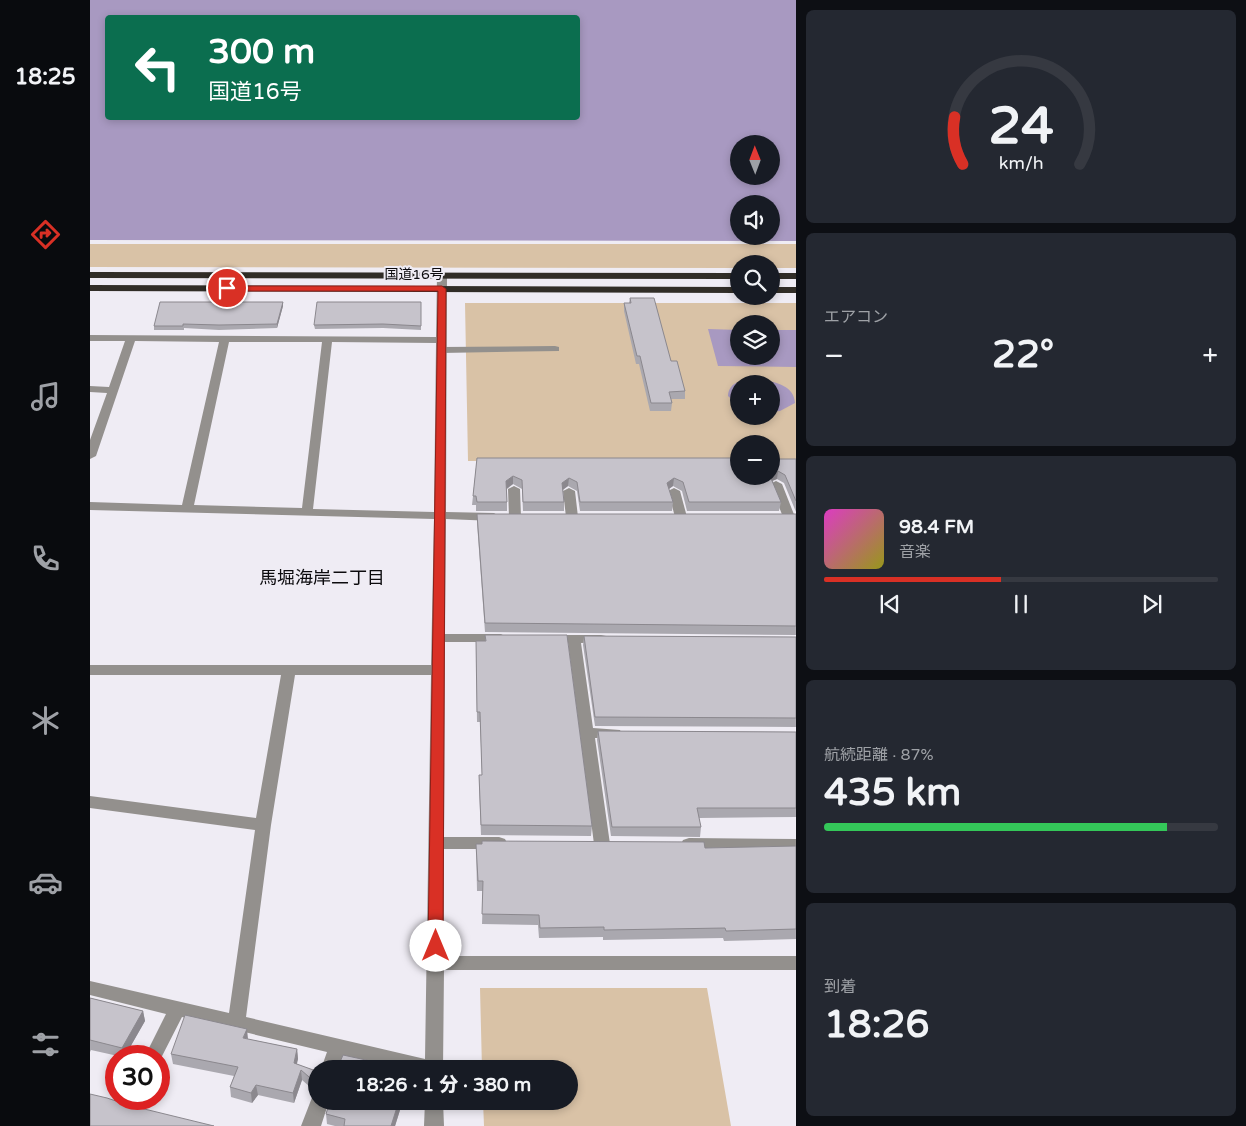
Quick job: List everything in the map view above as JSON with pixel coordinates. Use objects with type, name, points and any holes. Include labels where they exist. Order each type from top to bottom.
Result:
[{"type":"highway","name":"国道16号","points":[[90,275],[730,290]]},
{"type":"highway","name":"国道16号","points":[[90,288],[730,276]]},
{"type":"highway","points":[[780,276],[796,276]]},
{"type":"highway","points":[[780,290],[796,290]]},
{"type":"street","points":[[432,1060],[435,963],[442,282]]},
{"type":"street","points":[[90,338],[327,340],[555,349]]},
{"type":"street","points":[[91,449],[131,339]]},
{"type":"street","points":[[187,509],[226,339]]},
{"type":"street","points":[[307,513],[327,340]]},
{"type":"street","points":[[90,389],[113,390]]},
{"type":"street","points":[[776,485],[788,517]]},
{"type":"street","points":[[90,506],[440,517],[520,517],[514,489]]},
{"type":"street","points":[[569,491],[572,517]]},
{"type":"street","points":[[674,491],[681,517]]},
{"type":"street","points":[[438,638],[516,638]]},
{"type":"street","points":[[536,639],[613,639]]},
{"type":"street","points":[[574,639],[602,844]]},
{"type":"street","points":[[90,670],[438,670]]},
{"type":"street","points":[[237,1021],[263,825],[289,670]]},
{"type":"street","points":[[587,734],[627,734]]},
{"type":"street","points":[[90,802],[263,825]]},
{"type":"street","points":[[436,843],[514,843]]},
{"type":"street","points":[[582,844],[621,844]]},
{"type":"street","points":[[670,844],[796,845]]},
{"type":"street","points":[[435,963],[796,963]]},
{"type":"street","points":[[90,988],[237,1021],[395,1060]]},
{"type":"street","points":[[160,1045],[178,1008]]},
{"type":"street","points":[[333,1060],[338,1046]]},
{"type":"street","points":[[311,1126],[317,1110]]},
{"type":"street","points":[[434,1110],[434,1126]]},
{"type":"shaded area","points":[[90,0],[796,0],[796,241],[780,241],[780,195],[730,195],[730,241],[90,240]]},
{"type":"shaded area","points":[[90,244],[796,244],[796,268],[780,268],[780,255],[730,255],[730,268],[90,267]]},
{"type":"shaded area","points":[[465,303],[730,303],[730,305],[780,305],[780,303],[796,303],[796,459],[780,459],[780,435],[730,435],[730,459],[468,461]]},
{"type":"shaded area","points":[[708,329],[730,330],[730,365],[780,365],[780,330],[796,330],[796,367],[718,366]]},
{"type":"shaded area","points":[[780,384],[791,392],[795,403],[780,411]]},
{"type":"shaded area","points":[[480,988],[707,988],[731,1126],[484,1126],[483,1110],[578,1110],[578,1060],[482,1060]]},
{"type":"building","points":[[630,298],[654,298],[671,361],[677,361],[685,391],[669,392],[672,403],[651,403],[640,356],[637,356],[624,303],[631,303]]},
{"type":"building","points":[[160,302],[283,302],[277,324],[183,324],[183,326],[154,326]]},
{"type":"building","points":[[317,302],[421,302],[421,326],[383,324],[314,325]]},
{"type":"building","points":[[477,458],[730,458],[730,485],[774,485],[781,502],[689,502],[683,482],[674,478],[667,483],[673,502],[580,502],[577,482],[569,478],[562,483],[564,502],[523,502],[522,480],[513,476],[506,481],[507,502],[477,502],[476,496],[473,496]]},
{"type":"building","points":[[780,459],[796,459],[796,501],[785,475],[780,472]]},
{"type":"building","points":[[477,514],[796,514],[796,626],[485,623]]},
{"type":"building","points":[[485,635],[567,635],[592,826],[481,825],[479,775],[482,775],[480,712],[477,712],[476,641],[486,641]]},
{"type":"building","points":[[584,636],[796,637],[796,718],[595,717]]},
{"type":"building","points":[[598,731],[796,732],[796,808],[697,808],[701,827],[612,827]]},
{"type":"building","points":[[482,841],[704,842],[705,848],[796,846],[796,929],[726,931],[725,928],[604,930],[604,927],[540,928],[539,915],[482,914],[483,881],[478,881],[476,844],[482,844]]},
{"type":"building","points":[[90,998],[143,1011],[124,1045],[110,1045],[90,1040]]},
{"type":"building","points":[[185,1015],[247,1029],[243,1038],[297,1049],[294,1063],[308,1068],[308,1076],[301,1070],[293,1093],[256,1085],[251,1093],[230,1087],[238,1067],[171,1054]]},
{"type":"building","points":[[343,1055],[366,1060],[341,1060]]},
{"type":"building","points":[[90,1094],[105,1098],[105,1110],[148,1110],[214,1126],[90,1126]]},
{"type":"building","points":[[327,1110],[396,1110],[391,1126],[344,1126],[345,1119],[326,1114]]},
{"type":"district","name":"馬堀海岸二丁目","points":[[322,578]]},
{"type":"route","points":[[227,288],[442,289],[436,946]]}]
